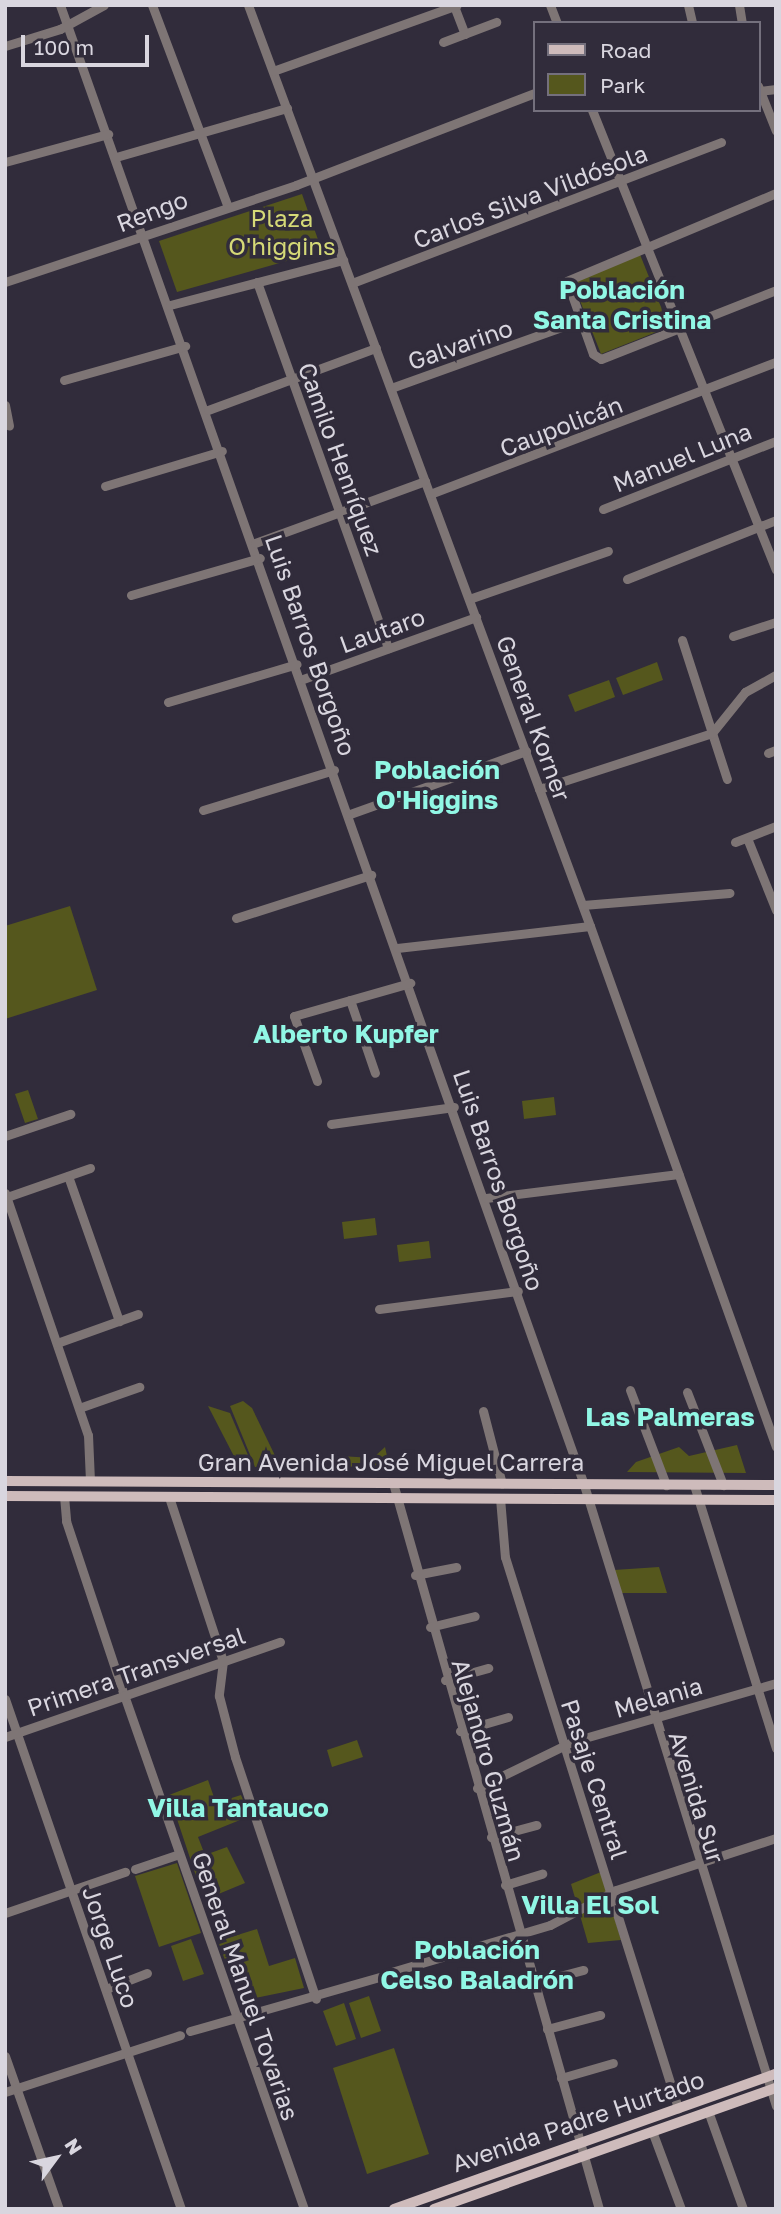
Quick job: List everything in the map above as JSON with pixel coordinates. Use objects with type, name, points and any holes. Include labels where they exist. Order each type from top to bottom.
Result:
[{"type":"main road","name":"Gran Avenida José Miguel Carrera","points":[[5,1481],[776,1485]]},
{"type":"main road","name":"Gran Avenida José Miguel Carrera","points":[[5,1496],[776,1500]]},
{"type":"main road","name":"Avenida Padre Hurtado","points":[[394,2209],[771,2075]]},
{"type":"main road","name":"Avenida Padre Hurtado","points":[[433,2209],[773,2089]]},
{"type":"street","name":"Luis Barros Borgoño","points":[[60,5],[145,232],[486,1198],[584,1485],[584,1499]]},
{"type":"street","points":[[5,46],[67,23],[104,5]]},
{"type":"street","points":[[152,5],[227,205]]},
{"type":"street","name":"General Korner","points":[[248,5],[583,905],[776,1447]]},
{"type":"street","points":[[273,71],[455,6],[465,34]]},
{"type":"street","points":[[443,42],[496,23]]},
{"type":"street","points":[[760,91],[776,131]]},
{"type":"street","name":"Rengo","points":[[5,282],[312,176],[532,94]]},
{"type":"street","points":[[116,156],[287,108]]},
{"type":"street","points":[[593,112],[776,569]]},
{"type":"street","points":[[5,162],[108,134]]},
{"type":"street","name":"Carlos Silva Vildósola","points":[[352,283],[722,142]]},
{"type":"street","points":[[776,193],[568,279],[581,320],[598,359],[776,290]]},
{"type":"street","points":[[170,304],[343,260]]},
{"type":"street","name":"Camilo Henríquez","points":[[257,282],[388,648]]},
{"type":"street","name":"Galvarino","points":[[390,388],[581,320]]},
{"type":"street","points":[[64,380],[185,346]]},
{"type":"street","name":"Galvarino","points":[[208,410],[376,348]]},
{"type":"street","name":"Caupolicán","points":[[430,494],[776,362]]},
{"type":"street","points":[[5,405],[9,426]]},
{"type":"street","name":"Manuel Luna","points":[[603,509],[776,441]]},
{"type":"street","points":[[105,486],[222,452]]},
{"type":"street","points":[[255,543],[425,481]]},
{"type":"street","points":[[627,579],[776,520]]},
{"type":"street","points":[[469,599],[608,551]]},
{"type":"street","points":[[131,595],[260,558]]},
{"type":"street","name":"Lautaro","points":[[303,679],[475,617]]},
{"type":"street","points":[[733,636],[776,622]]},
{"type":"street","points":[[682,640],[727,779]]},
{"type":"street","points":[[168,702],[297,664]]},
{"type":"street","points":[[539,789],[712,733],[745,692],[776,675]]},
{"type":"street","points":[[350,814],[526,751]]},
{"type":"street","points":[[203,810],[334,770]]},
{"type":"street","points":[[735,842],[776,826]]},
{"type":"street","points":[[747,838],[774,900]]},
{"type":"street","points":[[236,918],[371,875]]},
{"type":"street","points":[[583,905],[730,893]]},
{"type":"street","points":[[397,948],[590,926]]},
{"type":"street","points":[[317,1081],[294,1016],[410,983]]},
{"type":"street","points":[[350,1000],[375,1073]]},
{"type":"street","points":[[331,1124],[454,1107]]},
{"type":"street","points":[[5,1136],[70,1114]]},
{"type":"street","points":[[90,1168],[6,1195],[89,1440],[90,1481]]},
{"type":"street","points":[[486,1198],[679,1174]]},
{"type":"street","points":[[68,1175],[119,1321]]},
{"type":"street","points":[[379,1309],[518,1291]]},
{"type":"street","points":[[57,1343],[138,1314]]},
{"type":"street","points":[[79,1408],[139,1387]]},
{"type":"street","points":[[630,1390],[666,1485]]},
{"type":"street","points":[[687,1392],[723,1485]]},
{"type":"street","points":[[483,1411],[502,1484]]},
{"type":"street","name":"Alejandro Guzmán","points":[[393,1483],[393,1498],[600,2209]]},
{"type":"street","points":[[694,1485],[696,1499],[776,1749]]},
{"type":"street","name":"General Manuel Tovarias","points":[[64,1496],[66,1521],[124,1695],[304,2209]]},
{"type":"street","points":[[169,1497],[223,1661],[222,1711],[316,1998]]},
{"type":"street","name":"Pasaje Central","points":[[500,1498],[505,1557],[678,2108]]},
{"type":"street","name":"Avenida Sur","points":[[584,1499],[698,1863],[771,2075],[776,2106]]},
{"type":"street","points":[[415,1575],[456,1567]]},
{"type":"street","points":[[430,1627],[475,1616]]},
{"type":"street","name":"Primera Transversal","points":[[5,1737],[280,1642]]},
{"type":"street","points":[[445,1680],[488,1668]]},
{"type":"street","name":"Melania","points":[[477,1788],[564,1746],[776,1683]]},
{"type":"street","name":"Jorge Luco","points":[[5,1699],[181,2209]]},
{"type":"street","points":[[460,1731],[508,1717]]},
{"type":"street","points":[[491,1837],[536,1825]]},
{"type":"street","points":[[190,2031],[236,2015],[316,1998],[559,1922],[610,1892],[776,1838]]},
{"type":"street","points":[[5,1913],[180,1854]]},
{"type":"street","points":[[505,1885],[542,1874]]},
{"type":"street","points":[[533,1983],[583,1970]]},
{"type":"street","points":[[106,1989],[148,1973]]},
{"type":"street","points":[[547,2029],[600,2015]]},
{"type":"street","points":[[5,2092],[180,2035]]},
{"type":"street","points":[[5,2056],[59,2209]]},
{"type":"street","points":[[561,2078],[613,2063]]},
{"type":"street","points":[[708,2111],[743,2209]]},
{"type":"street","points":[[652,2131],[681,2209]]},
{"type":"green space","name":"Plaza O'higgins","points":[[302,194],[322,251],[177,292],[159,241]]},
{"type":"green space","points":[[639,252],[669,327],[601,354],[571,278]]},
{"type":"green space","points":[[657,662],[663,680],[623,695],[616,678]]},
{"type":"green space","points":[[609,680],[615,697],[575,712],[568,695]]},
{"type":"green space","points":[[70,906],[97,990],[5,1019],[5,926]]},
{"type":"green space","points":[[28,1090],[38,1119],[25,1123],[15,1094]]},
{"type":"green space","points":[[554,1097],[556,1115],[524,1119],[522,1101]]},
{"type":"green space","points":[[375,1218],[377,1235],[344,1239],[342,1222]]},
{"type":"green space","points":[[429,1241],[431,1258],[399,1262],[397,1245]]},
{"type":"green space","points":[[243,1401],[252,1408],[281,1468],[255,1467],[230,1406]]},
{"type":"green space","points":[[208,1406],[230,1413],[253,1467],[239,1466]]},
{"type":"green space","points":[[737,1445],[746,1473],[627,1472],[636,1462],[679,1447],[689,1456]]},
{"type":"green space","points":[[385,1447],[389,1465],[340,1467],[340,1456],[373,1458]]},
{"type":"green space","points":[[659,1567],[667,1593],[619,1593],[614,1570]]},
{"type":"green space","points":[[357,1740],[363,1757],[332,1767],[327,1750]]},
{"type":"green space","points":[[208,1780],[216,1803],[241,1795],[250,1816],[198,1837],[205,1855],[227,1847],[245,1883],[204,1900],[169,1795]]},
{"type":"green space","points":[[177,1863],[201,1933],[159,1947],[135,1876]]},
{"type":"green space","points":[[601,1872],[621,1940],[588,1943],[571,1884]]},
{"type":"green space","points":[[257,1929],[269,1966],[295,1958],[304,1988],[240,2001],[218,1941]]},
{"type":"green space","points":[[191,1939],[204,1974],[183,1981],[171,1946]]},
{"type":"green space","points":[[369,1996],[381,2031],[361,2038],[349,2003]]},
{"type":"green space","points":[[344,2003],[356,2039],[336,2046],[323,2011]]},
{"type":"green space","points":[[394,2048],[429,2154],[367,2174],[333,2068]]},
{"type":"district","name":"Población Santa Cristina","points":[[622,305]]},
{"type":"district","name":"Población O'Higgins","points":[[437,785]]},
{"type":"district","name":"Alberto Kupfer","points":[[346,1034]]},
{"type":"district","name":"Las Palmeras","points":[[670,1417]]},
{"type":"district","name":"Villa Tantauco","points":[[238,1808]]},
{"type":"district","name":"Villa El Sol","points":[[590,1905]]},
{"type":"district","name":"Población Celso Baladrón","points":[[477,1965]]}]
